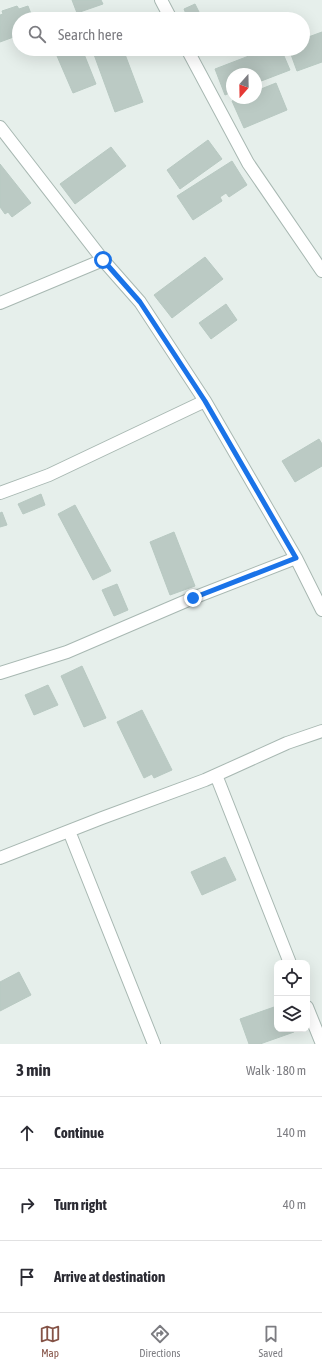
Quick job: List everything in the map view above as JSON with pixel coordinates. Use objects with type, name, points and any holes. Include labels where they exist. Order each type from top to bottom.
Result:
[{"type":"street","points":[[161,0],[167,12]]},
{"type":"street","points":[[191,56],[248,163],[322,271]]},
{"type":"street","points":[[0,127],[103,260],[140,302],[205,401],[296,558],[322,610]]},
{"type":"street","points":[[0,303],[103,260]]},
{"type":"street","points":[[0,493],[48,475],[205,401]]},
{"type":"street","points":[[0,673],[67,652],[193,598],[296,558]]},
{"type":"street","points":[[0,858],[216,775],[287,743],[322,731]]},
{"type":"street","points":[[216,775],[289,960]]},
{"type":"street","points":[[69,831],[154,1044]]},
{"type":"street","points":[[310,1014],[322,1044]]},
{"type":"building","points":[[72,0],[101,0],[103,4],[80,12],[77,12]]},
{"type":"building","points":[[195,4],[199,12],[185,12],[184,9]]},
{"type":"building","points":[[17,6],[19,9],[28,6],[30,12],[12,12],[12,38],[0,42],[0,15],[3,14],[2,11]]},
{"type":"building","points":[[322,32],[322,62],[297,71],[292,56],[310,56],[310,36]]},
{"type":"building","points":[[57,56],[85,56],[96,84],[73,93]]},
{"type":"building","points":[[95,56],[126,56],[143,102],[115,112]]},
{"type":"building","points":[[249,56],[284,56],[290,70],[262,81],[262,68],[226,68],[225,95],[215,69]]},
{"type":"building","points":[[276,83],[287,110],[244,128],[233,104],[262,104],[262,89]]},
{"type":"building","points":[[208,140],[222,159],[180,189],[167,170]]},
{"type":"building","points":[[111,147],[126,166],[75,204],[60,184]]},
{"type":"building","points":[[232,161],[247,185],[229,197],[226,193],[220,197],[222,201],[193,220],[177,196]]},
{"type":"building","points":[[0,164],[31,203],[12,217],[8,212],[5,214],[0,207]]},
{"type":"building","points":[[205,257],[223,279],[172,318],[154,295]]},
{"type":"building","points":[[226,304],[237,320],[211,339],[199,323]]},
{"type":"building","points":[[319,439],[322,444],[322,466],[295,482],[282,461]]},
{"type":"building","points":[[41,494],[45,505],[23,514],[18,504]]},
{"type":"building","points":[[75,505],[111,571],[93,580],[58,514]]},
{"type":"building","points":[[2,512],[7,525],[0,527],[0,513]]},
{"type":"building","points":[[174,532],[195,586],[170,595],[150,542]]},
{"type":"building","points":[[117,584],[128,610],[114,616],[102,590]]},
{"type":"building","points":[[82,666],[106,718],[84,727],[61,676]]},
{"type":"building","points":[[48,685],[58,705],[34,715],[25,695]]},
{"type":"building","points":[[142,710],[172,770],[154,778],[152,774],[144,778],[117,722]]},
{"type":"building","points":[[225,857],[236,880],[202,895],[191,872]]},
{"type":"building","points":[[19,972],[31,995],[0,1011],[0,982]]},
{"type":"building","points":[[274,1007],[274,1032],[294,1032],[260,1044],[249,1044],[240,1019]]},
{"type":"route","points":[[103,260],[140,302],[205,401],[296,558],[193,598]]}]
